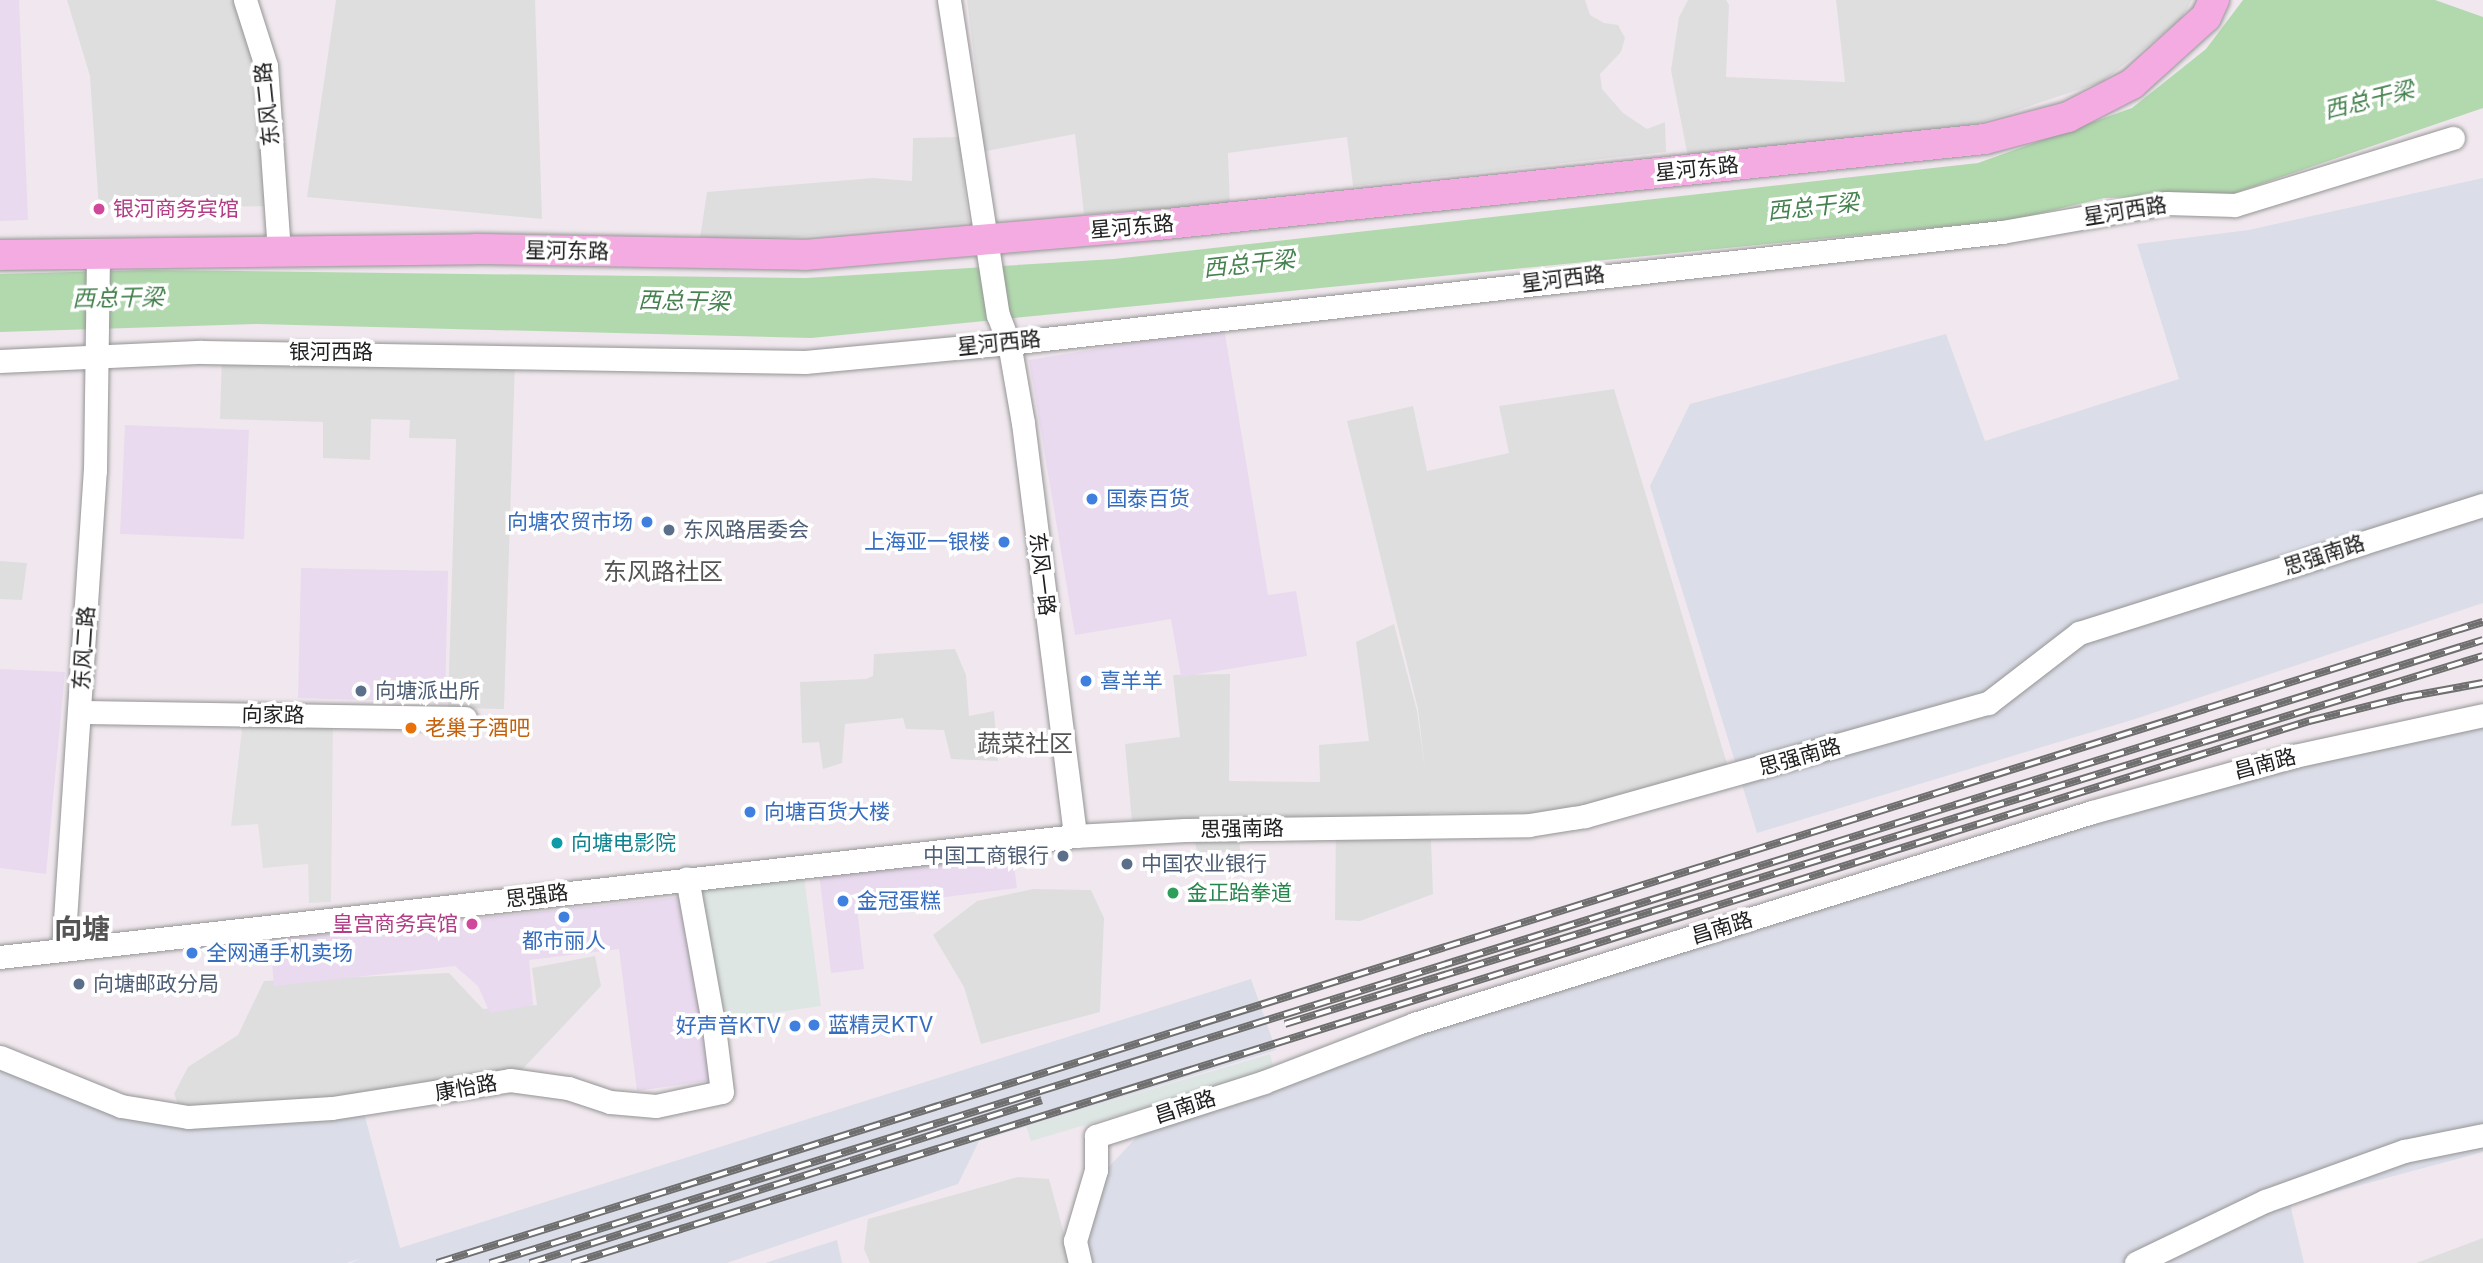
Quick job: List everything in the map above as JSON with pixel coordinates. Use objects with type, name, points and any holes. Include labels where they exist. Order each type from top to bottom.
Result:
[{"type":"main road","name":"星河东路","points":[[0,255],[98,262],[279,253],[476,249],[805,255],[988,252],[1157,225],[1985,139],[2068,117],[2132,84],[2206,17],[2214,0]]},
{"type":"street","name":"东风二路","points":[[245,0],[266,66],[279,253]]},
{"type":"street","points":[[949,0],[988,252]]},
{"type":"street","name":"星河西路","points":[[662,359],[805,362],[1009,343],[2002,232],[2166,204],[2235,205],[2453,138]]},
{"type":"street","name":"东风一路","points":[[988,252],[998,314],[1009,343],[1030,476],[1075,836]]},
{"type":"street","name":"东风二路","points":[[63,950],[95,471],[98,262]]},
{"type":"street","name":"银河西路","points":[[0,361],[98,353],[202,352],[662,359]]},
{"type":"street","name":"思强南路","points":[[1075,836],[1185,830],[1529,825],[1585,816],[1988,704],[2079,633],[2483,505]]},
{"type":"street","name":"向家路","points":[[80,712],[465,718]]},
{"type":"street","name":"昌南路","points":[[1080,1263],[1075,1241],[1096,1170],[1096,1136],[1264,1082],[1415,1024],[2092,812],[2294,756],[2483,715]]},
{"type":"street","name":"思强路","points":[[0,957],[1075,836]]},
{"type":"street","name":"康怡路","points":[[0,1058],[121,1106],[188,1117],[332,1108],[510,1080],[568,1088],[610,1102],[656,1106],[722,1092],[714,1028],[687,878]]},
{"type":"street","points":[[2136,1263],[2265,1200],[2404,1151],[2483,1135]]},
{"type":"shaded area","points":[[0,0],[19,0],[28,220],[0,221]]},
{"type":"shaded area","points":[[67,0],[239,0],[263,85],[271,206],[99,209],[90,76]]},
{"type":"shaded area","points":[[336,0],[535,0],[542,219],[307,197]]},
{"type":"shaded area","points":[[967,0],[1585,0],[1590,15],[1604,23],[1618,25],[1625,38],[1621,52],[1600,74],[1602,89],[1623,113],[1647,129],[1665,122],[1666,152],[1353,186],[1347,137],[1228,153],[1230,205],[1084,214],[1075,134],[981,152],[961,162],[969,222],[699,245],[707,192],[873,178],[912,181],[913,138],[959,137],[982,121]]},
{"type":"shaded area","points":[[1688,0],[1726,0],[1729,5],[1726,77],[1845,82],[1836,0],[2192,0],[2180,20],[2102,82],[1970,126],[1688,157],[1671,70],[1679,17]]},
{"type":"shaded area","points":[[2483,178],[2483,603],[2135,719],[1757,833],[1650,486],[1690,404],[1946,334],[1985,441],[2179,379],[2137,244],[2249,230]]},
{"type":"shaded area","points":[[1224,328],[1268,595],[1296,591],[1307,656],[1181,677],[1171,619],[1075,635],[1029,360]]},
{"type":"shaded area","points":[[222,352],[515,361],[504,709],[448,708],[456,439],[409,438],[410,420],[371,419],[370,460],[323,458],[323,422],[220,419]]},
{"type":"shaded area","points":[[1614,389],[1728,767],[1560,814],[1430,813],[1433,894],[1360,921],[1335,920],[1336,823],[1239,821],[1240,852],[1197,852],[1192,825],[1132,822],[1125,744],[1180,737],[1173,675],[1230,674],[1229,781],[1320,782],[1319,745],[1369,741],[1356,642],[1394,624],[1417,711],[1425,769],[1418,709],[1347,421],[1413,406],[1427,471],[1509,453],[1499,406]]},
{"type":"shaded area","points":[[125,425],[249,430],[244,539],[120,534]]},
{"type":"shaded area","points":[[0,561],[27,563],[22,600],[0,599]]},
{"type":"shaded area","name":"向塘派出所","points":[[301,568],[448,571],[445,702],[298,698]]},
{"type":"shaded area","points":[[955,649],[966,675],[969,716],[994,711],[998,761],[951,759],[944,730],[906,729],[903,718],[845,724],[842,763],[823,769],[819,742],[802,743],[800,682],[866,679],[873,676],[874,654]]},
{"type":"shaded area","points":[[0,669],[65,672],[46,874],[0,868]]},
{"type":"shaded area","points":[[2483,718],[2483,1152],[2290,1204],[2304,1263],[1084,1263],[1078,1243],[1105,1171],[1151,1122],[1494,1003],[2027,835]]},
{"type":"shaded area","points":[[243,720],[333,723],[331,902],[309,903],[308,864],[263,868],[258,824],[231,826]]},
{"type":"shaded area","points":[[1012,849],[1017,888],[857,908],[864,969],[831,973],[819,873]]},
{"type":"shaded area","points":[[804,877],[821,1006],[715,1021],[698,891]]},
{"type":"shaded area","points":[[1033,889],[1091,890],[1104,918],[1100,1012],[981,1044],[964,987],[933,935],[977,901]]},
{"type":"shaded area","points":[[680,897],[712,1080],[637,1091],[619,949],[529,960],[533,1005],[490,1013],[478,986],[455,966],[274,986],[270,940]]},
{"type":"shaded area","points":[[595,956],[601,986],[517,1075],[253,1110],[181,1111],[174,1094],[188,1067],[238,1035],[264,981],[449,973],[483,1009],[537,1005],[532,968]]},
{"type":"shaded area","points":[[1251,979],[1276,1050],[979,1141],[958,1184],[727,1263],[351,1263],[362,1258],[347,1263],[0,1263],[0,1070],[94,1106],[364,1113],[400,1248]]},
{"type":"shaded area","points":[[1270,1054],[1274,1069],[1031,1141],[1026,1126]]},
{"type":"shaded area","points":[[1018,1177],[1049,1179],[1072,1263],[870,1263],[864,1249],[868,1219]]},
{"type":"shaded area","points":[[2483,1238],[2483,1263],[2416,1263]]},
{"type":"shaded area","points":[[837,1240],[842,1263],[765,1263]]},
{"type":"water","name":"西总干梁","points":[[2243,0],[2435,0],[2483,17],[2483,108],[2226,196],[2104,198],[2012,220],[811,338],[257,324],[0,332],[0,274],[149,270],[806,278],[1114,259],[1978,163],[2132,108],[2206,49]]},
{"type":"railway","points":[[437,1263],[2483,622]]},
{"type":"railway","points":[[490,1263],[2483,640]]},
{"type":"railway","points":[[1285,1024],[2483,656]]},
{"type":"railway","points":[[572,1263],[2309,721],[2406,697],[2483,683]]},
{"type":"railway","points":[[530,1263],[1042,1100]]},
{"type":"place","name":"银河商务宾馆","points":[[99,209]]},
{"type":"place","name":"国泰百货","points":[[1092,499]]},
{"type":"place","name":"向塘农贸市场","points":[[647,522]]},
{"type":"place","name":"东风路居委会","points":[[669,530]]},
{"type":"place","name":"上海亚一银楼","points":[[1004,542]]},
{"type":"place","name":"喜羊羊","points":[[1086,681]]},
{"type":"place","name":"向塘派出所","points":[[361,691]]},
{"type":"place","name":"老巢子酒吧","points":[[411,728]]},
{"type":"place","name":"向塘百货大楼","points":[[750,812]]},
{"type":"place","name":"向塘电影院","points":[[557,843]]},
{"type":"place","name":"中国工商银行","points":[[1063,856]]},
{"type":"place","name":"中国农业银行","points":[[1127,864]]},
{"type":"place","name":"金正跆拳道","points":[[1173,893]]},
{"type":"place","name":"金冠蛋糕","points":[[843,901]]},
{"type":"place","name":"都市丽人","points":[[564,917]]},
{"type":"place","name":"皇宫商务宾馆","points":[[472,924]]},
{"type":"place","name":"全网通手机卖场","points":[[192,953]]},
{"type":"place","name":"向塘邮政分局","points":[[79,984]]},
{"type":"place","name":"蓝精灵KTV","points":[[814,1025]]},
{"type":"place","name":"好声音KTV","points":[[795,1026]]},
{"type":"district","name":"东风路社区","points":[[663,572]]},
{"type":"district","name":"蔬菜社区","points":[[1025,744]]},
{"type":"district","name":"向塘","points":[[82,929]]}]
